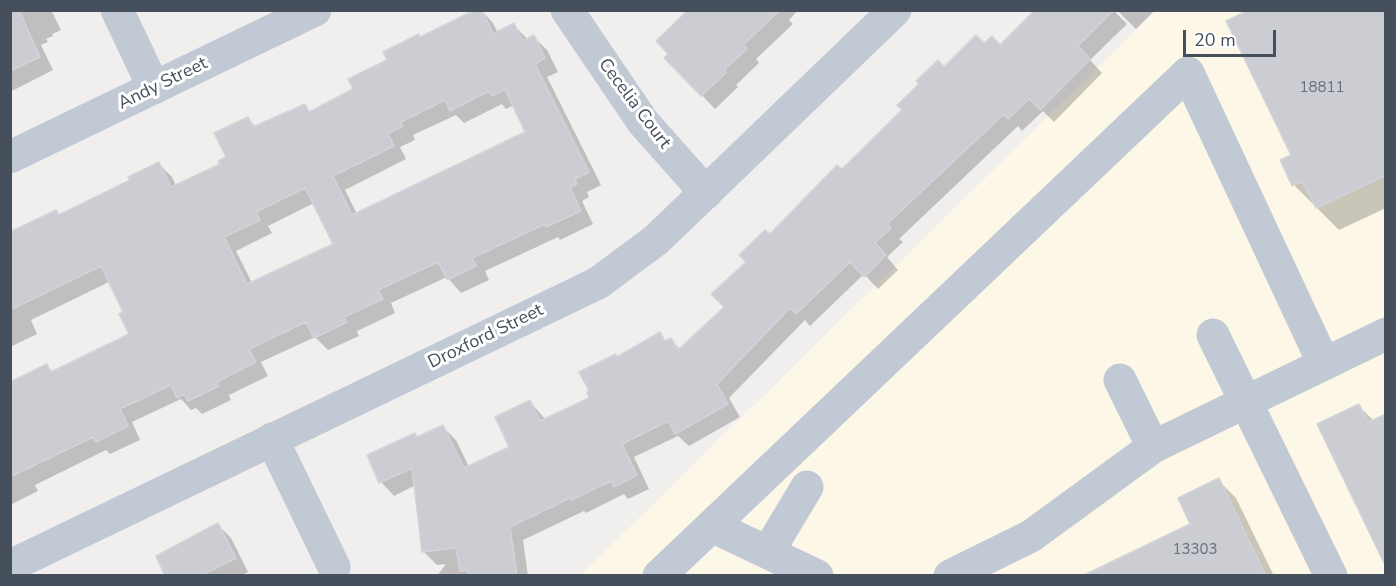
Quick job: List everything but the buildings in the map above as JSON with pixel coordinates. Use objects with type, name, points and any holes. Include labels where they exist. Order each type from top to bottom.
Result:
[{"type":"street","points":[[117,10],[154,88]]},
{"type":"street","name":"Andy Street","points":[[10,157],[315,10]]},
{"type":"street","name":"Cecelia Court","points":[[567,10],[643,122],[706,193]]},
{"type":"street","name":"Droxford Street","points":[[10,566],[598,283],[656,240],[895,10]]},
{"type":"street","points":[[659,576],[1188,73],[1324,364]]},
{"type":"street","points":[[950,576],[1030,536],[1153,447],[1386,334]]},
{"type":"street","points":[[1213,335],[1331,576]]},
{"type":"street","points":[[1120,380],[1153,447]]},
{"type":"street","points":[[272,439],[334,567]]},
{"type":"street","points":[[768,552],[807,487]]},
{"type":"street","points":[[712,526],[817,576]]},
{"type":"shaded area","points":[[1155,11],[1385,11],[1385,575],[580,576]]}]
